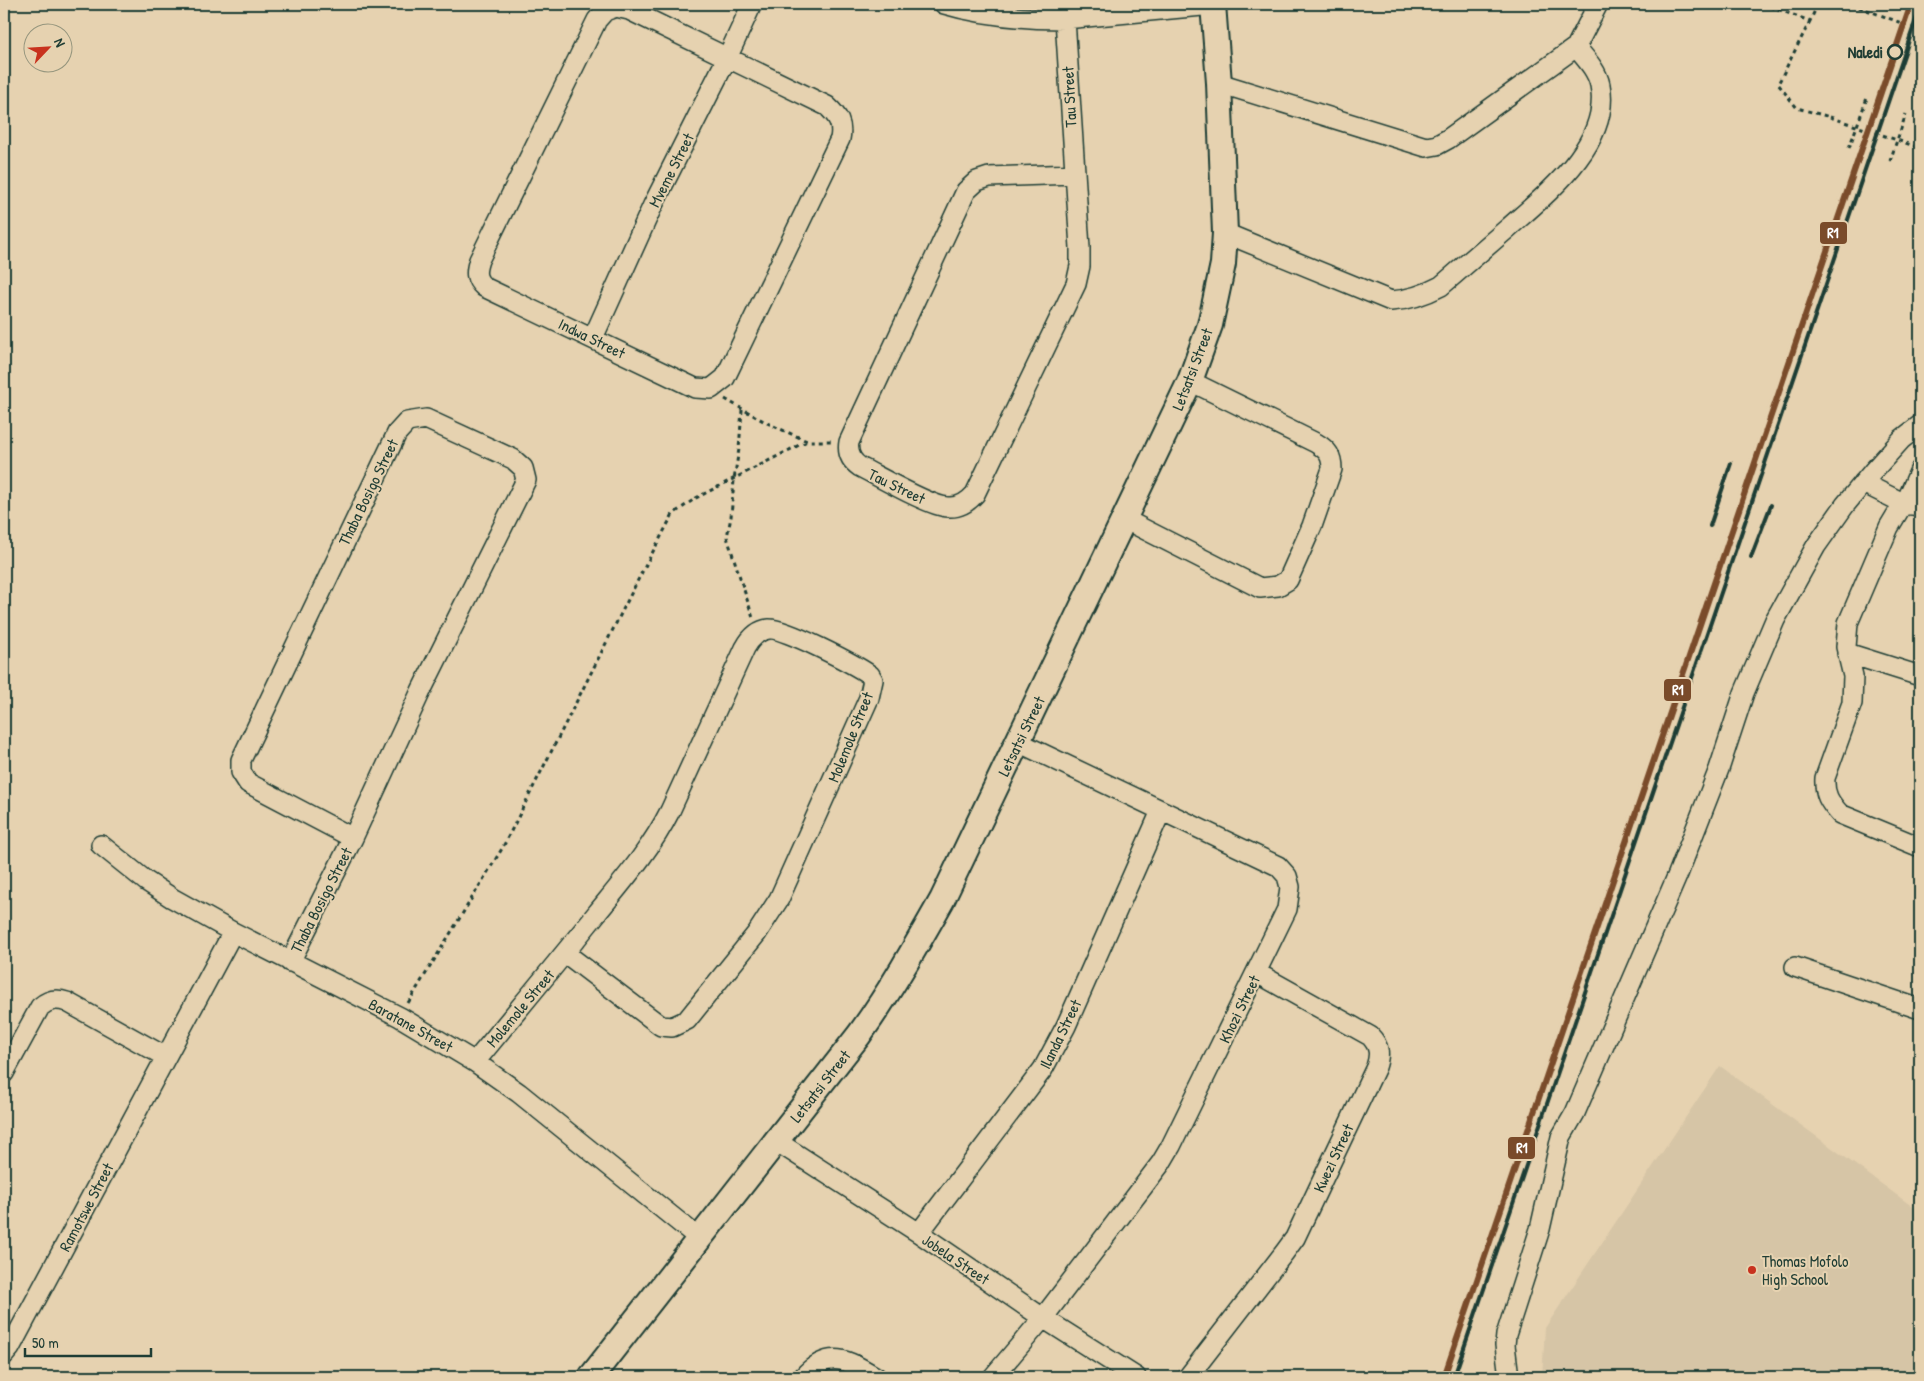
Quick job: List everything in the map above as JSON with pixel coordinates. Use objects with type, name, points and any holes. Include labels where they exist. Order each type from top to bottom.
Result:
[{"type":"street","name":"Mveme Street","points":[[593,338],[653,205],[752,4]]},
{"type":"street","points":[[944,4],[995,16],[1029,19],[1065,19],[1213,4]]},
{"type":"street","name":"Letsatsi Street","points":[[591,1377],[859,1035],[893,986],[942,900],[1190,381],[1210,325],[1223,264],[1225,233],[1219,82],[1213,4]]},
{"type":"street","points":[[1219,82],[1426,148],[1437,146],[1576,47],[1598,4]]},
{"type":"street","name":"Indwa Street","points":[[623,7],[728,56],[827,106],[840,121],[841,132],[840,139],[725,378],[717,386],[706,390],[695,388],[593,338],[484,287],[477,280],[476,274],[479,260],[601,15],[611,9],[623,7]]},
{"type":"street","name":"Tau Street","points":[[849,442],[848,453],[855,464],[932,503],[948,508],[960,505],[971,499],[975,494],[1076,284],[1080,258],[1065,19]]},
{"type":"street","points":[[1225,233],[1390,301],[1404,301],[1423,295],[1441,286],[1550,191],[1574,164],[1594,132],[1600,113],[1600,84],[1595,72],[1576,47]]},
{"type":"street","points":[[849,442],[961,200],[971,185],[989,177],[1074,174]]},
{"type":"street","points":[[1124,519],[1260,588],[1278,586],[1288,580],[1315,518],[1332,469],[1332,459],[1327,450],[1316,443],[1190,381]]},
{"type":"street","name":"Thaba Bosigo Street","points":[[290,962],[353,838],[421,691],[526,480],[523,468],[513,458],[426,419],[407,422],[397,433],[241,760],[241,772],[248,783],[353,838]]},
{"type":"street","points":[[1509,1377],[1504,1344],[1540,1229],[1561,1137],[1575,1113],[1678,874],[1719,769],[1744,693],[1775,620],[1816,546],[1863,483],[1902,439],[1920,425]]},
{"type":"street","points":[[1913,505],[1920,470]]},
{"type":"street","points":[[1863,483],[1913,505]]},
{"type":"street","points":[[1913,505],[1901,507],[1889,527],[1848,623],[1846,638],[1847,653],[1853,676],[1852,703],[1825,778],[1824,789],[1840,814],[1920,847]]},
{"type":"street","name":"Molemole Street","points":[[475,1062],[565,954],[661,829],[745,648],[758,633],[768,629],[786,633],[866,673],[873,680],[869,698],[789,879],[772,910],[757,933],[683,1023],[672,1027],[658,1024],[565,954]]},
{"type":"street","points":[[1847,653],[1920,676]]},
{"type":"street","name":"Khozi Street","points":[[993,1377],[1043,1318],[1161,1163],[1257,973],[1289,904],[1291,890],[1287,876],[1278,866],[1018,742]]},
{"type":"street","name":"Ilanda Street","points":[[919,1233],[1043,1069],[1066,1026],[1161,811]]},
{"type":"street","name":"Baratane Street","points":[[101,844],[157,889],[233,932],[400,1017],[475,1062],[519,1094],[700,1239]]},
{"type":"street","name":"Ramotswe Street","points":[[4,1355],[10,1348],[233,932]]},
{"type":"street","points":[[1795,967],[1920,1007]]},
{"type":"street","name":"Kwezi Street","points":[[1188,1377],[1295,1238],[1364,1094],[1379,1057],[1377,1045],[1370,1036],[1257,973]]},
{"type":"street","points":[[4,1073],[40,1008],[46,1002],[54,1000],[66,1002],[166,1057]]},
{"type":"street","name":"Jobela Street","points":[[776,1141],[919,1233],[1043,1318],[1136,1377]]},
{"type":"street","points":[[803,1377],[817,1363],[839,1360],[851,1363],[876,1377]]},
{"type":"path","points":[[1763,4],[1810,21]]},
{"type":"path","points":[[1818,4],[1778,84],[1797,108],[1830,117],[1920,148]]},
{"type":"path","points":[[1841,4],[1848,6],[1850,4]]},
{"type":"path","points":[[1860,6],[1920,30]]},
{"type":"path","points":[[1849,148],[1867,98]]},
{"type":"path","points":[[1890,161],[1906,114]]},
{"type":"path","points":[[717,386],[723,397],[742,410],[767,424],[807,441],[849,442]]},
{"type":"path","points":[[742,410],[740,449],[727,537],[758,633]]},
{"type":"path","points":[[400,1017],[503,847],[641,574],[674,514],[696,498],[807,441]]},
{"type":"shaded area","name":"Thomas Mofolo High School","points":[[1720,1066],[1920,1212],[1920,1377],[1542,1377],[1545,1328]]},
{"type":"railway","points":[[1454,1377],[1920,8]]},
{"type":"railway","points":[[1710,526],[1731,463]]},
{"type":"railway","points":[[1751,557],[1771,505]]},
{"type":"transit line","name":"R1","points":[[1444,1377],[1911,4]]},
{"type":"place","name":"Naledi","points":[[1895,52]]},
{"type":"place","name":"Thomas Mofolo High School","points":[[1752,1270]]}]
